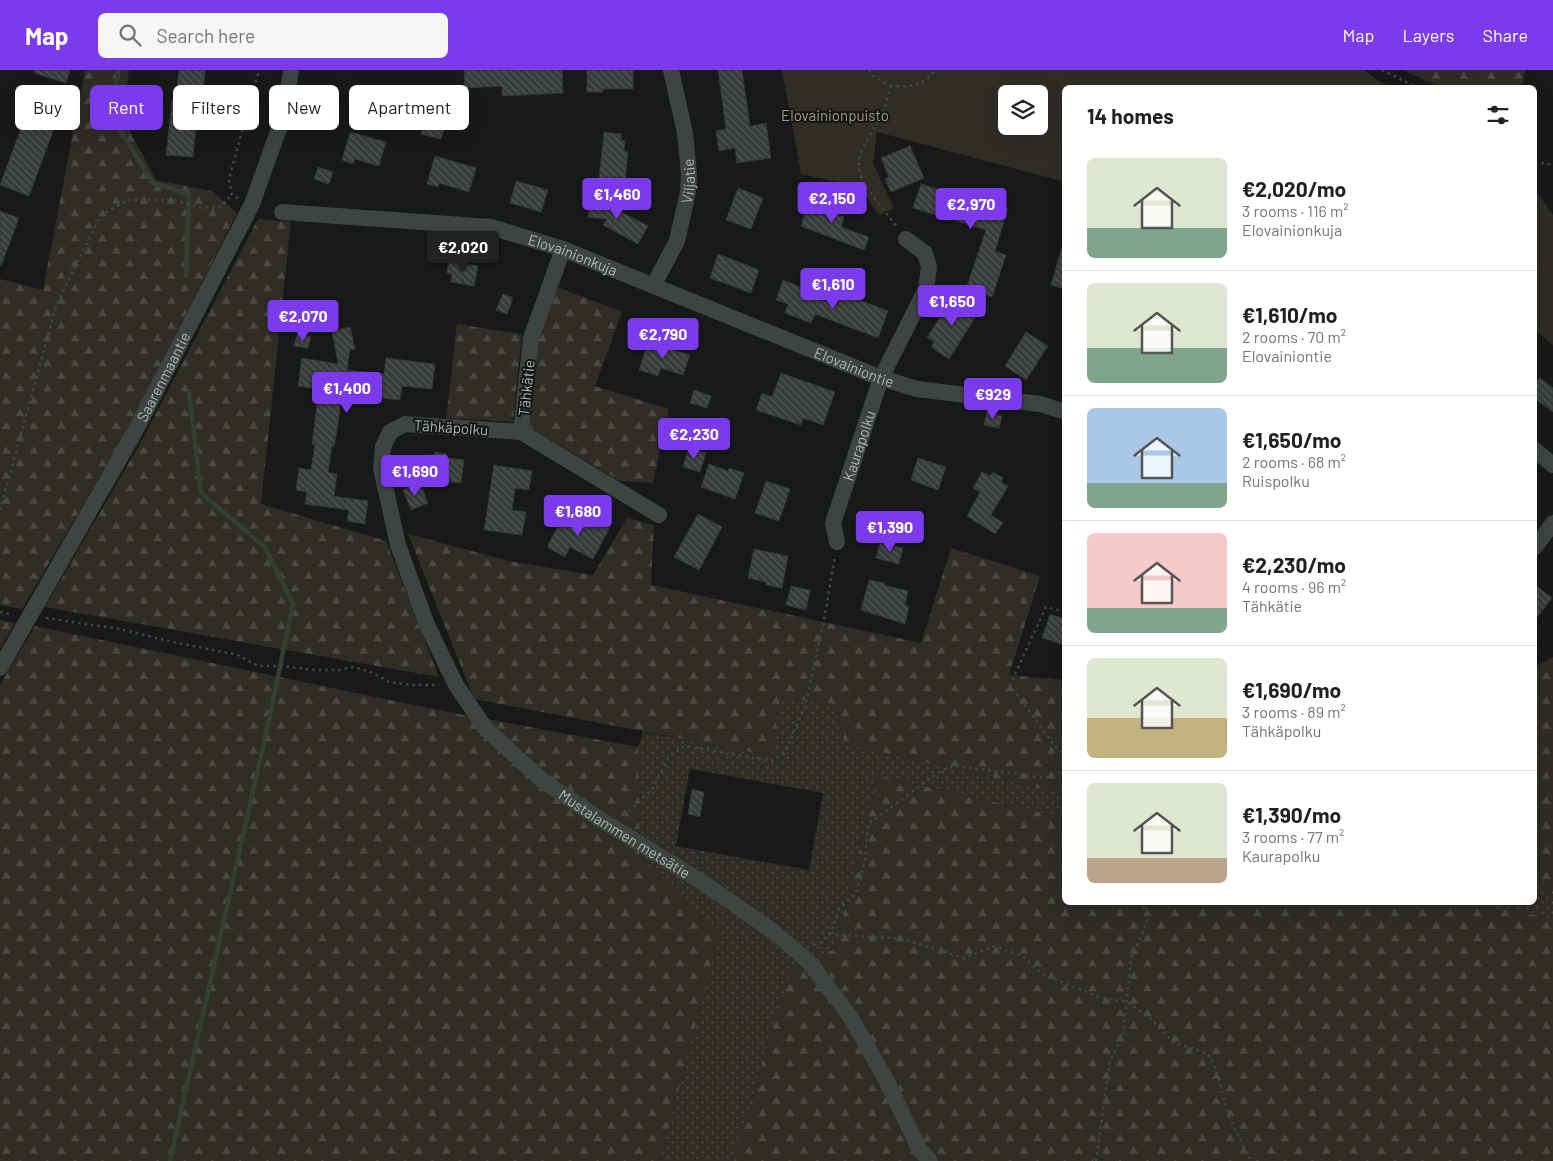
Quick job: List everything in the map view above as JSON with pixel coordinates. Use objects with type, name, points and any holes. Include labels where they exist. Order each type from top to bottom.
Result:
[{"type":"street","name":"Saarenmaantie","points":[[0,668],[133,435],[252,204],[285,112],[291,70]]},
{"type":"street","name":"Viljatie","points":[[654,286],[677,241],[689,174],[685,133],[671,70]]},
{"type":"street","name":"Elovainionkuja","points":[[282,212],[491,227],[563,249],[654,286]]},
{"type":"street","name":"Kaurapolku","points":[[837,542],[833,523],[881,378],[926,289],[929,267],[925,253],[906,239]]},
{"type":"street","name":"Tähkätie","points":[[563,249],[531,338],[521,432],[659,515]]},
{"type":"street","name":"Elovainiontie","points":[[654,286],[881,378],[918,389],[1040,404],[1062,411]]},
{"type":"street","name":"Tähkäpolku","points":[[381,468],[383,447],[390,432],[405,424],[521,432]]},
{"type":"street","points":[[1537,452],[1553,465]]},
{"type":"street","name":"Mustalammen metsätie","points":[[381,468],[398,545],[427,625],[456,685],[486,729],[542,780],[612,827],[705,884],[774,932],[808,961],[850,1016],[885,1078],[920,1150],[930,1161]]},
{"type":"street","points":[[1537,544],[1553,523]]},
{"type":"path","points":[[232,195],[229,179],[259,70]]},
{"type":"path","points":[[869,70],[890,86],[908,87],[926,81],[935,70]]},
{"type":"path","points":[[1382,70],[1412,85]]},
{"type":"path","points":[[890,86],[883,111],[860,158],[859,169],[864,182],[878,203],[906,239]]},
{"type":"path","points":[[1537,162],[1553,165]]},
{"type":"path","points":[[232,195],[252,204]]},
{"type":"path","points":[[0,510],[57,304],[101,215],[128,200],[174,200],[199,207],[218,208],[232,195]]},
{"type":"path","points":[[612,827],[653,788],[668,758],[684,746],[770,761],[784,754],[805,706],[826,614],[837,542]]},
{"type":"path","points":[[1062,611],[1046,607],[1010,685],[1062,753]]},
{"type":"path","points":[[28,619],[49,618],[120,629],[238,655],[258,666],[280,666],[314,670],[339,670],[353,667],[371,672],[389,682],[410,685],[456,685]]},
{"type":"path","points":[[796,952],[820,943],[832,930],[839,909],[856,893],[865,861],[868,824],[942,770],[956,766],[1046,778],[1062,771]]},
{"type":"path","points":[[1096,1161],[1110,1061],[1123,1035],[1131,959],[1147,922],[1144,905]]},
{"type":"path","points":[[829,934],[903,939],[964,958],[995,946],[1022,956],[1042,974],[1099,996],[1127,1002],[1150,1018],[1173,1042],[1208,1054],[1217,1070],[1228,1116],[1251,1161]]},
{"type":"green space","points":[[85,70],[129,70],[127,85],[90,85],[90,130],[129,130],[156,180],[212,191],[237,213],[128,429],[22,609],[0,605],[0,279],[43,290],[74,130],[80,130],[80,96]]},
{"type":"green space","name":"Elovainionpuisto","points":[[782,70],[1365,70],[1377,80],[1387,85],[1062,85],[1062,181],[877,132],[873,164],[894,208],[879,216],[860,187],[801,174]]},
{"type":"green space","points":[[1404,70],[1526,70],[1522,85],[1435,85]]},
{"type":"green space","points":[[1537,193],[1553,215],[1553,345],[1537,332]]},
{"type":"green space","points":[[258,219],[291,222],[261,504],[386,541],[439,677],[45,607],[141,442]]},
{"type":"green space","points":[[557,287],[622,312],[595,386],[669,409],[653,483],[620,481],[530,428],[538,339]]},
{"type":"green space","points":[[457,324],[522,334],[513,422],[446,418]]},
{"type":"green space","points":[[627,518],[654,525],[651,585],[921,643],[951,548],[1040,576],[1009,675],[1062,680],[1062,793],[845,744],[834,704],[780,697],[772,756],[474,699],[408,534],[509,561],[593,575]]},
{"type":"green space","points":[[0,620],[15,623],[0,649]]},
{"type":"green space","points":[[35,626],[438,710],[638,747],[640,856],[720,932],[660,1161],[0,1161],[0,685]]},
{"type":"green space","points":[[1553,657],[1553,890],[1537,886],[1537,666]]},
{"type":"green space","points":[[780,697],[834,704],[845,744],[1062,793],[1062,817],[878,776],[835,949],[792,968],[732,1161],[660,1161],[719,932],[640,856],[638,747],[643,732],[772,756]],"holes":[[[690,769],[823,793],[809,870],[676,846]]]},
{"type":"green space","points":[[878,776],[1062,817],[1062,905],[1485,905],[1553,919],[1553,1161],[732,1161],[792,967],[835,949]]},
{"type":"green space","points":[[1537,886],[1553,890],[1553,919],[1480,905],[1537,905]]},
{"type":"building","points":[[34,70],[70,70],[66,83],[34,73]]},
{"type":"building","points":[[179,70],[205,70],[204,85],[178,85]]},
{"type":"building","points":[[464,70],[562,70],[563,93],[502,96],[502,86],[469,88],[469,85],[465,85]]},
{"type":"building","points":[[587,70],[633,70],[633,89],[603,89],[603,92],[587,92]]},
{"type":"building","points":[[718,70],[742,70],[750,126],[766,123],[771,158],[737,163],[735,148],[719,151],[716,131],[726,129]]},
{"type":"building","points":[[172,100],[173,130],[196,130],[193,157],[166,155]]},
{"type":"building","points":[[20,130],[53,130],[29,196],[0,185]]},
{"type":"building","points":[[422,130],[444,130],[441,139],[421,134]]},
{"type":"building","points":[[350,132],[386,142],[379,166],[355,159],[353,164],[342,160]]},
{"type":"building","points":[[604,132],[621,134],[621,140],[625,141],[624,151],[628,152],[625,182],[599,179]]},
{"type":"building","points":[[910,146],[924,178],[891,192],[885,179],[889,177],[881,158]]},
{"type":"building","points":[[435,156],[476,168],[469,192],[439,183],[438,187],[427,184]]},
{"type":"building","points":[[318,167],[333,172],[329,184],[314,179]]},
{"type":"building","points":[[516,181],[548,190],[541,212],[510,203]]},
{"type":"building","points":[[921,184],[959,196],[960,192],[1008,208],[995,251],[1006,255],[992,297],[966,289],[986,230],[913,208]]},
{"type":"building","points":[[738,188],[763,198],[751,229],[726,220]]},
{"type":"building","points":[[590,195],[601,196],[600,201],[648,226],[638,244],[603,225],[607,219],[588,217]]},
{"type":"building","points":[[827,199],[836,202],[836,206],[841,207],[838,215],[844,217],[841,227],[869,237],[864,250],[801,226],[806,210],[810,212],[814,200],[825,204]]},
{"type":"building","points":[[0,211],[19,218],[1,266],[0,265]]},
{"type":"building","points":[[1062,247],[1062,288],[1051,285]]},
{"type":"building","points":[[718,254],[759,270],[751,293],[710,278]]},
{"type":"building","points":[[449,261],[478,266],[474,286],[451,282],[452,274],[447,273]]},
{"type":"building","points":[[783,280],[803,288],[801,292],[837,305],[842,293],[888,311],[878,338],[815,314],[811,323],[785,313],[788,304],[776,300]]},
{"type":"building","points":[[503,294],[513,298],[507,314],[496,310]]},
{"type":"building","points":[[952,295],[978,313],[949,359],[931,347],[934,342],[927,337],[948,306],[946,305]]},
{"type":"building","points":[[350,327],[355,349],[350,350],[347,370],[384,374],[386,358],[435,364],[432,389],[402,386],[400,400],[382,398],[382,393],[344,389],[342,392],[337,430],[334,447],[332,446],[328,472],[337,474],[334,496],[368,501],[365,524],[347,521],[349,510],[305,504],[307,492],[296,490],[299,468],[311,470],[315,444],[312,444],[319,389],[298,386],[302,358],[338,364],[332,331]]},
{"type":"building","points":[[1026,332],[1048,346],[1026,380],[1005,366]]},
{"type":"building","points":[[297,335],[311,337],[308,348],[294,346]]},
{"type":"building","points":[[648,342],[690,355],[683,375],[661,368],[658,376],[639,370]]},
{"type":"building","points":[[781,373],[835,392],[823,425],[803,418],[801,425],[756,410],[762,393],[772,397]]},
{"type":"building","points":[[1540,378],[1553,388],[1553,412],[1537,400],[1537,382]]},
{"type":"building","points":[[694,390],[711,396],[707,408],[690,403]]},
{"type":"building","points":[[987,412],[1002,416],[999,428],[984,425]]},
{"type":"building","points":[[689,447],[706,453],[700,472],[683,467]]},
{"type":"building","points":[[435,452],[447,454],[447,458],[464,460],[461,483],[426,479],[429,455],[434,455]]},
{"type":"building","points":[[918,458],[946,467],[938,490],[911,480]]},
{"type":"building","points":[[709,464],[728,471],[729,468],[744,473],[735,499],[701,487]]},
{"type":"building","points":[[494,465],[532,471],[529,490],[515,488],[512,510],[526,512],[522,535],[484,530]]},
{"type":"building","points":[[982,472],[990,476],[993,472],[1003,478],[1001,482],[1008,486],[991,515],[1003,523],[995,534],[967,516],[980,492],[973,488]]},
{"type":"building","points":[[766,481],[790,489],[779,521],[755,513]]},
{"type":"building","points":[[420,484],[428,503],[411,510],[403,490]]},
{"type":"building","points":[[565,513],[589,526],[593,518],[610,527],[593,559],[570,547],[565,557],[547,547]]},
{"type":"building","points":[[698,514],[722,527],[699,570],[674,557]]},
{"type":"building","points":[[880,543],[903,548],[899,564],[876,558]]},
{"type":"building","points":[[754,549],[788,556],[782,588],[766,585],[766,582],[748,578]]},
{"type":"building","points":[[869,580],[908,591],[905,605],[909,607],[905,624],[861,610]]},
{"type":"building","points":[[791,586],[810,590],[806,610],[786,605]]},
{"type":"building","points":[[1537,587],[1552,598],[1537,617]]},
{"type":"building","points":[[1050,614],[1062,618],[1062,644],[1042,638]]},
{"type":"building","points":[[692,789],[704,792],[700,817],[688,814]]},
{"type":"waterway","points":[[118,70],[112,117],[153,183],[189,194],[186,276]]},
{"type":"waterway","points":[[170,1161],[293,604],[265,547],[201,493],[189,393]]}]
